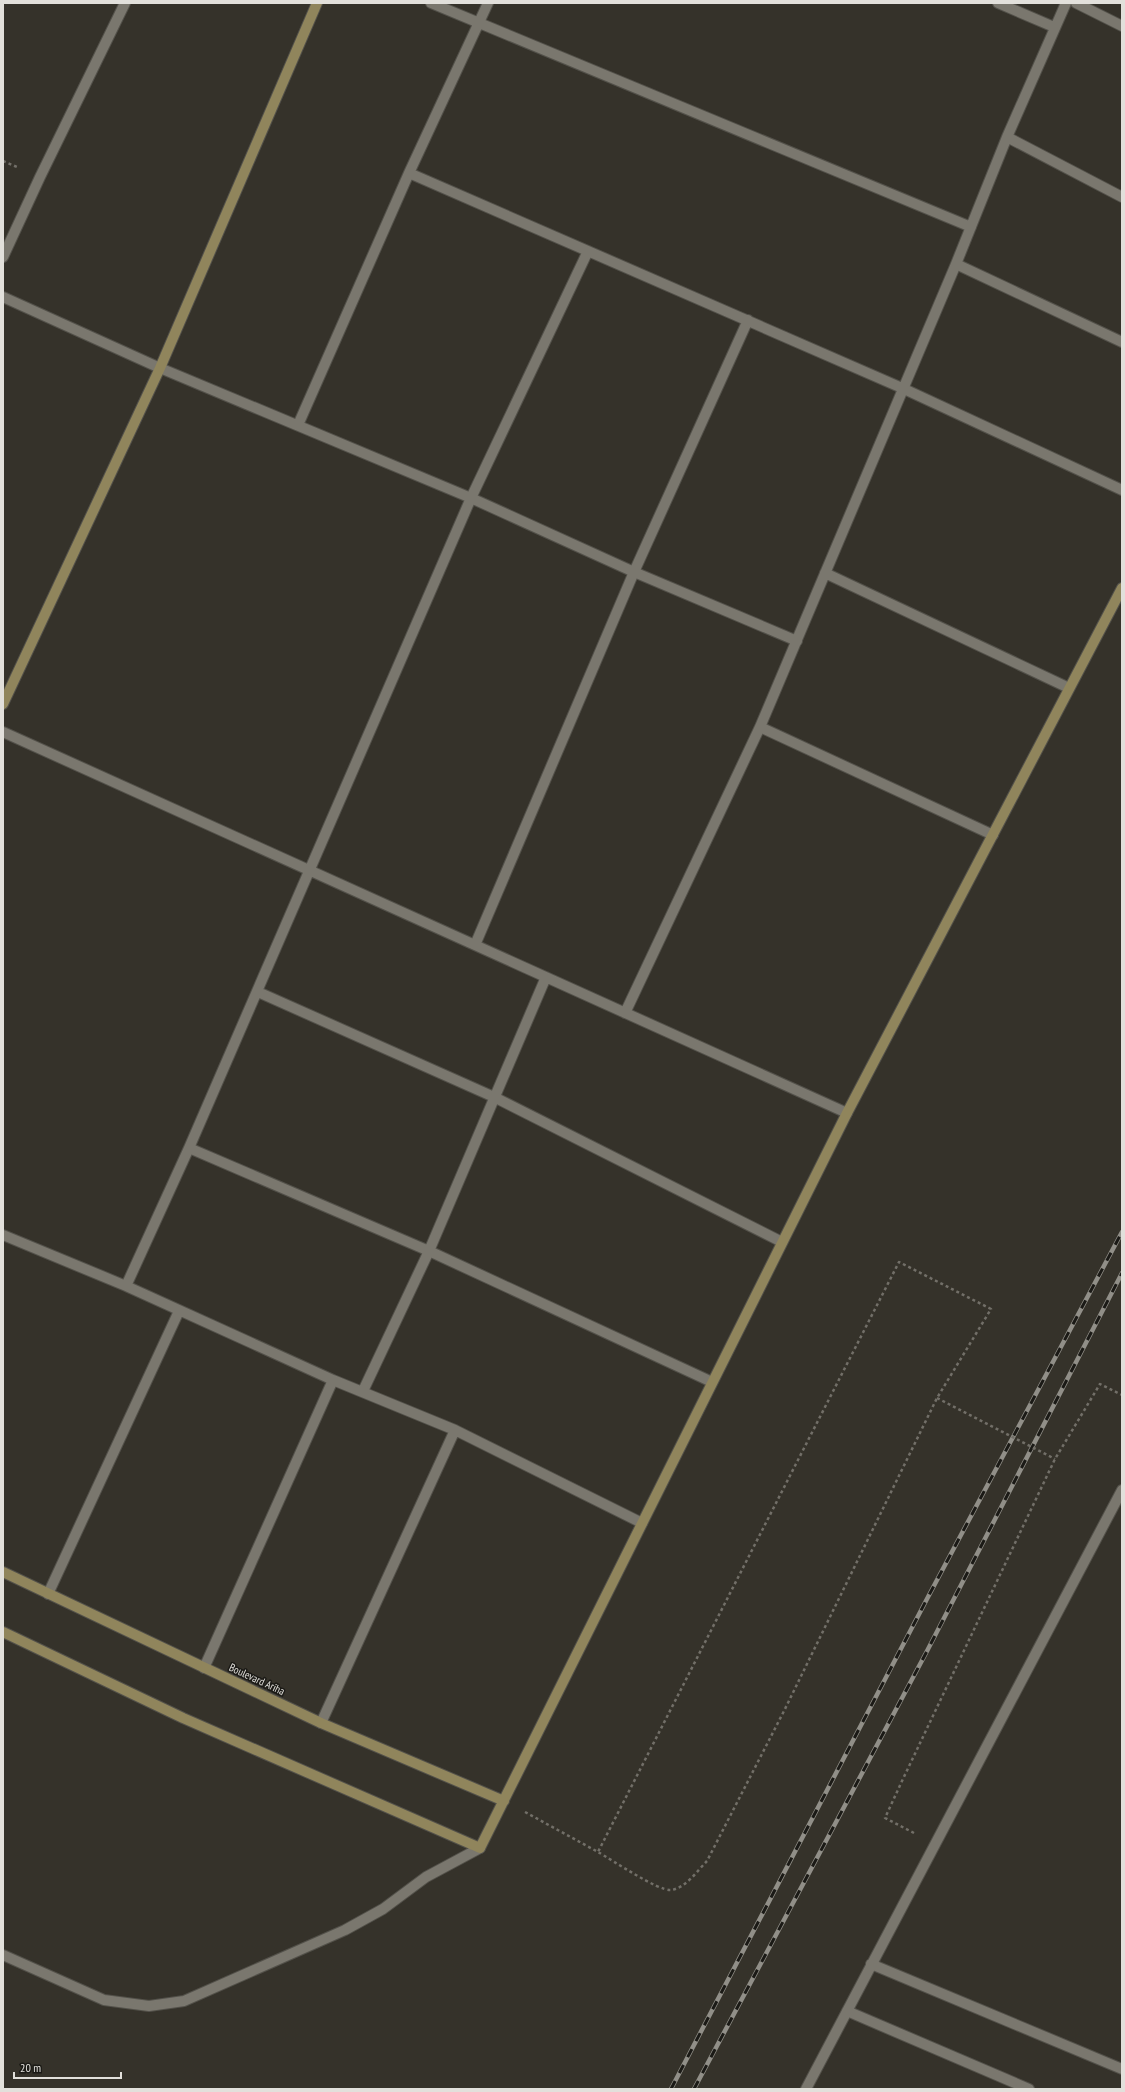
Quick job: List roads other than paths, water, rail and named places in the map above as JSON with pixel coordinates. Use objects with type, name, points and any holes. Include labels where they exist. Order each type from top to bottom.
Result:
[{"type":"street","points":[[3,257],[40,177],[126,3]]},
{"type":"street","points":[[3,704],[160,368],[317,3]]},
{"type":"street","points":[[431,3],[971,227]]},
{"type":"street","points":[[298,425],[409,173],[488,3]]},
{"type":"street","points":[[998,3],[1054,26]]},
{"type":"street","points":[[625,1013],[760,727],[902,388],[956,264],[1007,137],[1054,26],[1066,3]]},
{"type":"street","points":[[1076,3],[1122,26]]},
{"type":"street","points":[[1007,137],[1122,197]]},
{"type":"street","points":[[409,173],[902,388],[1122,490]]},
{"type":"street","points":[[126,1286],[258,992],[308,870],[472,498],[588,251]]},
{"type":"street","points":[[956,264],[1122,342]]},
{"type":"street","points":[[3,297],[160,368],[472,498],[634,572],[797,641]]},
{"type":"street","points":[[475,945],[634,572],[748,320]]},
{"type":"street","points":[[824,573],[1069,688]]},
{"type":"street","points":[[3,1955],[104,2000],[149,2006],[184,2001],[345,1930],[383,1909],[426,1877],[480,1848],[847,1113],[1122,588]]},
{"type":"street","points":[[760,727],[993,835]]},
{"type":"street","points":[[3,732],[847,1113]]},
{"type":"street","points":[[363,1392],[429,1251],[546,977]]},
{"type":"street","points":[[258,992],[494,1098],[782,1242]]},
{"type":"street","points":[[189,1148],[429,1251],[712,1382]]},
{"type":"street","points":[[3,1235],[126,1286],[333,1380],[455,1430],[642,1523]]},
{"type":"street","points":[[48,1594],[179,1311]]},
{"type":"street","points":[[204,1668],[333,1380]]},
{"type":"street","points":[[322,1723],[455,1430]]},
{"type":"street","points":[[806,2089],[1122,1490]]},
{"type":"street","name":"Boulevard Ariha","points":[[3,1572],[322,1723],[504,1801]]},
{"type":"street","points":[[3,1632],[183,1718],[480,1848]]},
{"type":"street","points":[[871,1964],[1122,2069]]},
{"type":"street","points":[[847,2011],[1029,2089]]},
{"type":"railway","points":[[671,2089],[928,1597],[1122,1232]]},
{"type":"railway","points":[[694,2089],[926,1653],[1122,1273]]}]
